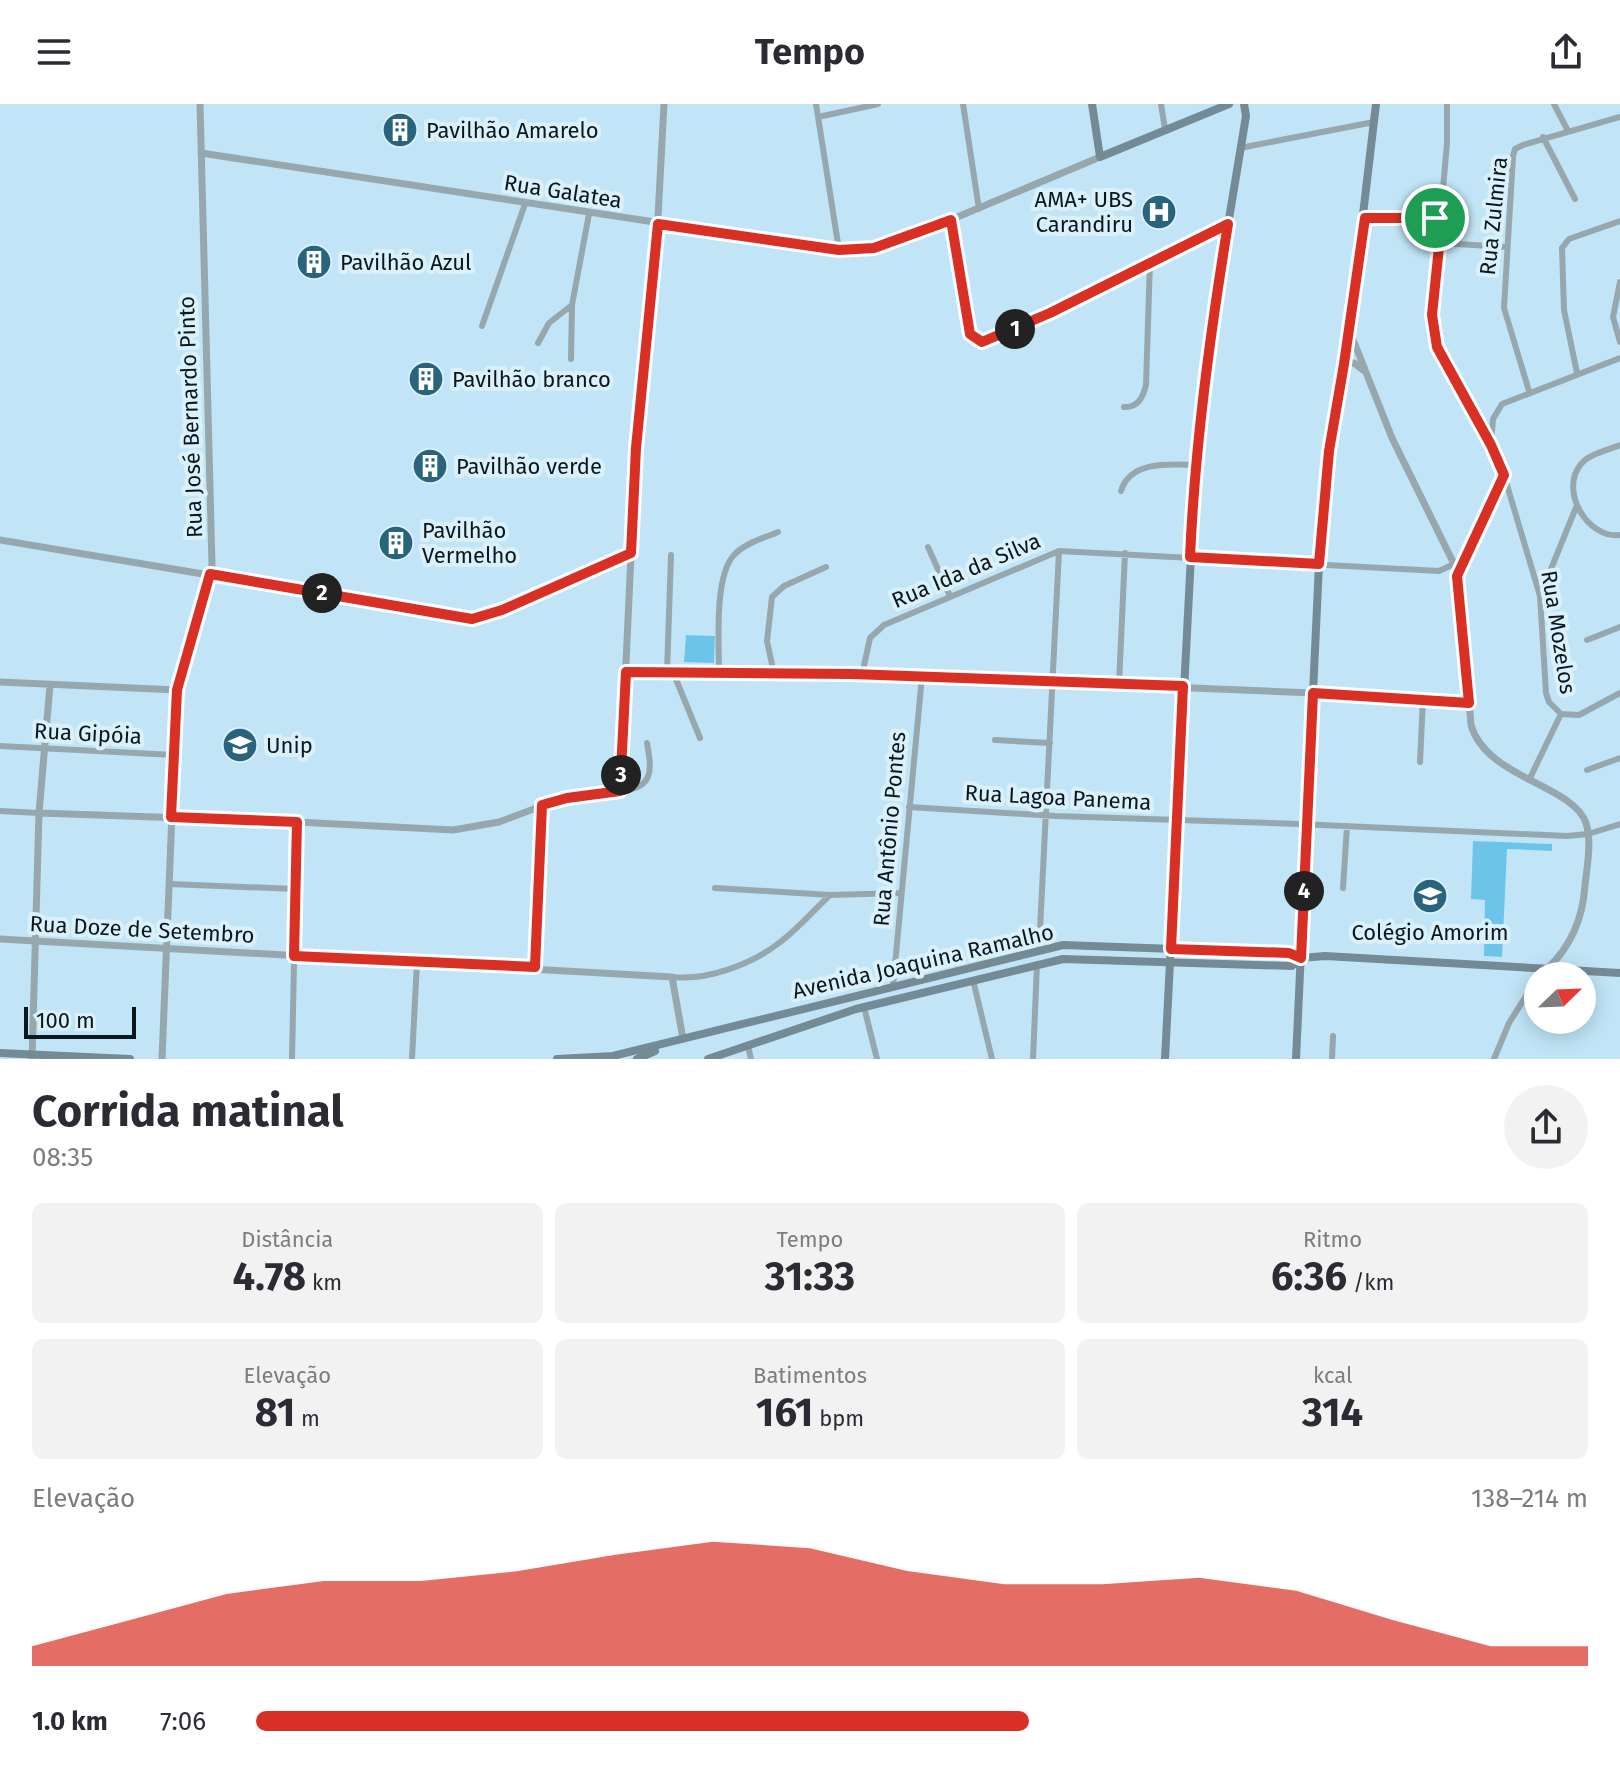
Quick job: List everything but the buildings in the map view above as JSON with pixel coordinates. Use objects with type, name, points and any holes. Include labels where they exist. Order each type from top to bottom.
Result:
[{"type":"main road","points":[[1092,104],[1100,157]]},
{"type":"main road","name":"Rua Galatea","points":[[1100,157],[1229,104]]},
{"type":"main road","points":[[1165,1059],[1196,465],[1211,328],[1246,116],[1244,104]]},
{"type":"main road","points":[[1296,1059],[1319,564],[1329,451],[1365,218],[1376,104]]},
{"type":"main road","name":"Avenida Joaquina Ramalho","points":[[557,1059],[613,1056],[1063,945],[1289,953],[1301,958],[1325,956],[1524,967]]},
{"type":"main road","name":"Avenida Joaquina Ramalho","points":[[708,1059],[864,1007],[1063,959],[1292,966],[1301,958]]},
{"type":"main road","name":"Avenida Joaquina Ramalho","points":[[1596,971],[1620,973]]},
{"type":"main road","points":[[637,1059],[673,1042]]},
{"type":"main road","points":[[0,1053],[32,1057],[130,1059]]},
{"type":"street","name":"Rua José Bernardo Pinto","points":[[162,1059],[177,690],[212,561],[200,104]]},
{"type":"street","points":[[620,791],[636,448],[658,224],[664,104]]},
{"type":"street","points":[[816,104],[839,250]]},
{"type":"street","points":[[818,117],[878,104]]},
{"type":"street","points":[[963,104],[979,209]]},
{"type":"street","points":[[1161,104],[1165,129]]},
{"type":"street","name":"Rua Mozelos","points":[[1447,104],[1442,218],[1432,315],[1437,347],[1504,475],[1540,596],[1546,693],[1554,709],[1561,714],[1579,715],[1620,693]]},
{"type":"street","points":[[1554,104],[1568,131]]},
{"type":"street","name":"Rua Zulmira","points":[[1529,391],[1504,308],[1515,149],[1543,137],[1620,117]]},
{"type":"street","points":[[1240,148],[1374,122]]},
{"type":"street","points":[[1543,137],[1575,199]]},
{"type":"street","name":"Rua Galatea","points":[[201,153],[839,250],[874,248],[979,209],[1100,157]]},
{"type":"street","points":[[482,326],[525,204]]},
{"type":"street","points":[[571,359],[572,305],[589,214]]},
{"type":"street","points":[[1365,218],[1442,218]]},
{"type":"street","points":[[951,220],[970,334],[982,342],[1050,313],[1228,224]]},
{"type":"street","points":[[1577,373],[1564,310],[1562,248],[1569,239],[1620,221]]},
{"type":"street","points":[[1439,243],[1507,247]]},
{"type":"street","points":[[1124,407],[1139,402],[1146,385],[1150,261]]},
{"type":"street","points":[[1620,282],[1613,317],[1620,342]]},
{"type":"street","points":[[538,343],[549,323],[572,305]]},
{"type":"street","points":[[1349,330],[1416,490],[1454,564],[1471,725],[1476,741],[1493,758],[1574,808],[1585,820],[1588,834],[1585,891],[1580,917],[1562,952],[1553,962]]},
{"type":"street","points":[[1491,445],[1493,419],[1498,409],[1511,398],[1620,358]]},
{"type":"street","points":[[1344,364],[1356,363],[1366,373]]},
{"type":"street","points":[[1620,445],[1578,466],[1574,488],[1577,505],[1592,527],[1601,533],[1620,535]]},
{"type":"street","points":[[1121,491],[1126,480],[1150,466],[1162,463],[1196,465]]},
{"type":"street","points":[[1457,576],[1504,475]]},
{"type":"street","points":[[1540,596],[1577,505]]},
{"type":"street","points":[[719,673],[723,572],[734,555],[744,547],[778,532]]},
{"type":"street","points":[[0,540],[472,619],[502,610],[631,553]]},
{"type":"street","points":[[928,547],[950,596]]},
{"type":"street","points":[[1039,950],[1059,551]]},
{"type":"street","name":"Rua Ida da Silva","points":[[862,675],[866,646],[884,625],[1059,551],[1439,571],[1454,564]]},
{"type":"street","points":[[1454,564],[1469,551]]},
{"type":"street","points":[[1119,684],[1125,553]]},
{"type":"street","points":[[671,555],[670,672],[700,738]]},
{"type":"street","points":[[774,674],[767,641],[772,597],[784,586],[826,567]]},
{"type":"street","points":[[1587,640],[1620,627]]},
{"type":"street","points":[[626,672],[922,676],[1183,686],[1469,703]]},
{"type":"street","name":"Rua Antônio Pontes","points":[[893,986],[922,676]]},
{"type":"street","points":[[0,682],[177,690]]},
{"type":"street","points":[[32,1057],[39,813],[50,685]]},
{"type":"street","points":[[1420,762],[1423,699]]},
{"type":"street","points":[[1529,780],[1561,714]]},
{"type":"street","points":[[995,740],[1050,743]]},
{"type":"street","points":[[0,811],[453,830],[499,822],[567,798],[636,789],[648,777],[651,767],[647,743]]},
{"type":"street","name":"Rua Gipóia","points":[[0,746],[174,755]]},
{"type":"street","points":[[1587,770],[1620,758]]},
{"type":"street","points":[[535,967],[542,805]]},
{"type":"street","name":"Rua Lagoa Panema","points":[[909,807],[1045,816],[1567,836],[1588,834],[1620,824]]},
{"type":"street","points":[[292,1059],[297,822]]},
{"type":"street","points":[[1343,888],[1347,826]]},
{"type":"street","points":[[169,884],[296,889]]},
{"type":"street","points":[[715,888],[830,895],[901,893]]},
{"type":"street","name":"Rua Doze de Setembro","points":[[0,939],[672,977],[708,974],[762,954],[778,944],[830,895]]},
{"type":"street","points":[[412,1059],[417,962]]},
{"type":"street","points":[[1033,1059],[1037,964]]},
{"type":"street","points":[[672,977],[683,1039]]},
{"type":"street","points":[[973,980],[992,1059]]},
{"type":"street","points":[[1494,1059],[1509,1023],[1524,999]]},
{"type":"street","points":[[864,1007],[877,1059]]},
{"type":"street","points":[[1332,1059],[1333,1036]]},
{"type":"street","points":[[748,1046],[751,1059]]},
{"type":"shaded area","points":[[686,635],[715,636],[714,663],[684,662]]},
{"type":"shaded area","points":[[1473,841],[1552,844],[1552,851],[1507,849],[1502,957],[1484,956],[1485,900],[1471,899]]},
{"type":"place","name":"Pavilhão Amarelo","points":[[400,130]]},
{"type":"place","name":"AMA+ UBS Carandiru","points":[[1159,212]]},
{"type":"place","name":"Pavilhão Azul","points":[[314,262]]},
{"type":"place","name":"Pavilhão branco","points":[[426,379]]},
{"type":"place","name":"Pavilhão verde","points":[[430,466]]},
{"type":"place","name":"Pavilhão Vermelho","points":[[396,543]]},
{"type":"place","name":"Unip","points":[[240,745]]},
{"type":"place","name":"Colégio Amorim","points":[[1430,896]]},
{"type":"route","points":[[1365,218],[1435,218],[1442,218],[1432,315],[1437,347],[1504,475],[1464,567],[1457,576],[1469,703],[1313,693],[1301,958],[1292,953],[1171,949],[1183,686],[852,674],[626,672],[620,791],[567,798],[542,805],[535,967],[294,956],[297,822],[171,817],[177,690],[210,574],[472,619],[502,610],[631,553],[636,448],[658,224],[839,250],[862,250],[951,220],[970,334],[982,342],[1050,313],[1228,224],[1197,439],[1190,557],[1319,564],[1329,451],[1365,218]]}]
